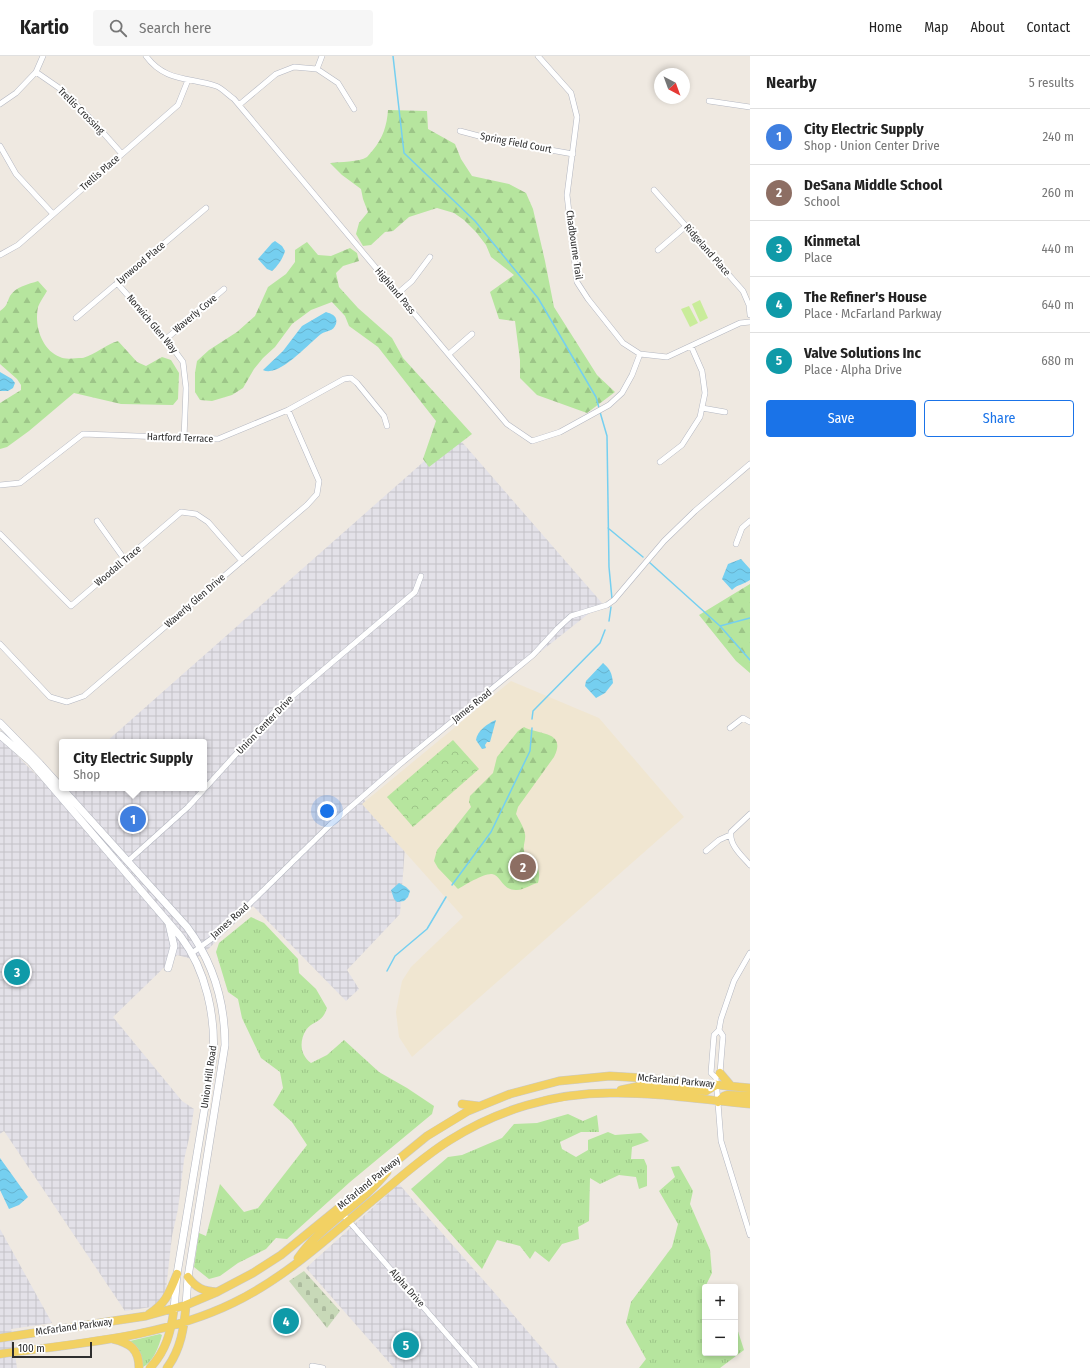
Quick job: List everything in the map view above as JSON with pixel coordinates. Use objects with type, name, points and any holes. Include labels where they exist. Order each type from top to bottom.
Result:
[{"type":"main road","name":"McFarland Parkway","points":[[0,1354],[146,1333],[185,1323],[214,1312],[245,1297],[293,1266],[343,1214],[378,1183],[395,1161],[435,1131],[456,1118],[499,1097],[559,1081],[588,1078],[622,1076],[717,1079]]},
{"type":"main road","points":[[610,1093],[640,1086],[706,1091],[717,1079],[731,1086],[750,1088]]},
{"type":"main road","name":"McFarland Parkway","points":[[0,1338],[146,1316],[186,1305],[217,1292],[270,1262],[454,1138],[476,1126],[510,1111],[545,1101],[575,1096],[610,1093],[664,1096],[750,1104]]},
{"type":"main road","points":[[718,1102],[727,1095],[750,1096]]},
{"type":"main road","points":[[462,1104],[479,1106]]},
{"type":"main road","points":[[146,1316],[167,1298],[177,1274]]},
{"type":"main road","points":[[188,1277],[197,1287],[202,1290],[217,1292]]},
{"type":"main road","name":"Union Hill Road","points":[[167,1368],[178,1350],[185,1323],[186,1305]]},
{"type":"main road","name":"Union Hill Road","points":[[150,1368],[164,1347],[171,1327],[174,1309]]},
{"type":"main road","points":[[110,1338],[124,1342],[135,1351],[139,1361],[139,1368]]},
{"type":"street","points":[[0,104],[16,94],[36,72],[43,56]]},
{"type":"street","name":"Highland Pass","points":[[146,56],[153,66],[177,78],[217,87],[234,99],[507,424],[532,441],[560,432],[609,405],[622,393],[632,375],[640,354]]},
{"type":"street","points":[[317,69],[322,56]]},
{"type":"street","name":"Chadbourne Trail","points":[[538,56],[571,93],[578,117],[567,196],[577,282],[588,299],[623,343],[640,354],[667,357],[740,323],[750,322]]},
{"type":"street","points":[[239,105],[276,74],[294,67],[317,69],[338,83],[354,109]]},
{"type":"street","name":"Trellis Crossing","points":[[36,72],[62,90],[90,118],[122,154]]},
{"type":"street","name":"Trellis Place","points":[[0,254],[18,245],[178,105],[188,80]]},
{"type":"street","points":[[709,101],[750,107]]},
{"type":"street","name":"Spring Field Court","points":[[460,131],[494,140],[573,154]]},
{"type":"street","points":[[0,146],[16,174],[54,214]]},
{"type":"street","name":"Ridgeland Place","points":[[654,190],[743,291],[749,305],[750,315]]},
{"type":"street","name":"Lynwood Place","points":[[76,318],[206,208]]},
{"type":"street","points":[[658,250],[686,226]]},
{"type":"street","points":[[397,294],[412,281],[430,256]]},
{"type":"street","name":"Norwich Glen Way","points":[[117,283],[166,339],[183,362],[186,388],[184,438]]},
{"type":"street","name":"Waverly Cove","points":[[166,339],[224,289]]},
{"type":"street","points":[[449,354],[472,334]]},
{"type":"street","points":[[660,462],[682,445],[700,417],[706,394],[702,371],[691,346]]},
{"type":"street","name":"Hartford Terrace","points":[[0,485],[20,483],[83,434],[218,439],[288,410],[344,379],[351,378],[357,384],[384,416],[387,426]]},
{"type":"street","points":[[702,408],[725,412]]},
{"type":"street","name":"Waverly Glen Drive","points":[[0,644],[50,697],[67,702],[84,696],[307,505],[317,494],[319,481],[288,410]]},
{"type":"street","name":"James Road","points":[[192,952],[227,926],[290,864],[364,795],[532,655],[571,616],[606,605],[614,600],[664,541],[695,511],[750,464]]},
{"type":"street","name":"Woodall Trace","points":[[0,534],[71,606],[181,512],[196,514],[208,522],[242,561]]},
{"type":"street","points":[[736,544],[742,528],[750,520]]},
{"type":"street","points":[[96,521],[125,560]]},
{"type":"street","name":"Union Center Drive","points":[[207,786],[276,710],[415,592],[421,576]]},
{"type":"street","points":[[730,728],[743,718],[750,722]]},
{"type":"street","name":"Union Hill Road","points":[[0,723],[59,785]]},
{"type":"street","name":"Union Hill Road","points":[[0,735],[30,761],[168,922],[192,952],[207,993],[212,1012],[214,1044],[213,1058],[177,1274],[174,1309]]},
{"type":"street","name":"Union Hill Road","points":[[64,791],[187,927],[201,946],[218,988],[223,1013],[225,1045],[188,1277],[186,1305]]},
{"type":"street","name":"Union Center Drive","points":[[128,861],[188,807],[203,791]]},
{"type":"street","points":[[706,851],[719,840],[730,836],[731,832],[750,814]]},
{"type":"street","points":[[730,836],[735,848],[750,865]]},
{"type":"street","points":[[168,922],[174,946],[168,968]]},
{"type":"street","points":[[717,1079],[711,1073],[714,1035],[719,1030],[721,1019],[734,981],[750,953]]},
{"type":"street","points":[[719,1030],[723,1036],[717,1079],[721,1141],[750,1235]]},
{"type":"street","name":"Alpha Drive","points":[[343,1214],[476,1368]]},
{"type":"street","points":[[312,1366],[324,1368]]},
{"type":"shaded area","points":[[455,434],[602,603],[360,795],[405,847],[400,914],[347,970],[359,989],[346,1001],[253,906],[202,955],[192,959],[177,955],[113,1017],[182,1101],[194,1109],[184,1160],[178,1209],[172,1236],[166,1289],[161,1301],[151,1307],[125,1311],[4,1131],[0,1134],[0,738],[51,790],[59,783],[59,791],[207,791],[207,739],[109,739]]},
{"type":"shaded area","points":[[511,681],[599,718],[684,817],[412,1057],[399,1037],[396,1012],[402,981],[411,967],[463,917],[362,804]]},
{"type":"shaded area","points":[[399,1184],[559,1368],[394,1368],[306,1268]]},
{"type":"shaded area","points":[[0,1229],[52,1323],[11,1329],[17,1368],[0,1368]]},
{"type":"green space","points":[[388,110],[427,111],[428,129],[455,144],[461,159],[472,176],[509,184],[526,193],[533,209],[554,307],[597,375],[615,392],[587,413],[537,395],[520,378],[520,360],[515,321],[499,319],[490,292],[514,275],[491,257],[486,245],[464,220],[454,213],[437,208],[409,217],[393,231],[385,232],[371,245],[363,246],[356,234],[359,223],[368,212],[361,189],[342,175],[330,163],[354,161],[367,157],[382,136],[387,121]]},
{"type":"green space","points":[[307,242],[318,255],[331,256],[350,248],[357,253],[359,261],[343,266],[336,273],[339,287],[358,308],[392,338],[403,358],[472,434],[429,467],[423,459],[436,421],[378,347],[349,326],[345,316],[332,302],[311,310],[292,324],[275,347],[254,369],[243,388],[232,395],[212,401],[200,400],[195,392],[195,373],[197,361],[209,350],[237,332],[255,316],[268,287],[286,274],[295,262],[295,250]]},
{"type":"green space","points":[[38,281],[47,291],[38,307],[37,322],[38,329],[48,349],[62,358],[82,358],[118,341],[137,362],[146,366],[162,357],[171,360],[179,373],[178,399],[173,405],[121,404],[74,393],[29,431],[7,447],[0,449],[0,403],[21,390],[21,385],[17,379],[0,364],[0,311],[6,306],[10,296],[15,290]]},
{"type":"green space","points":[[700,300],[708,318],[700,322],[692,304]]},
{"type":"green space","points":[[689,306],[698,323],[690,327],[681,309]]},
{"type":"green space","points":[[750,584],[750,673],[736,661],[699,615]]},
{"type":"green space","points":[[524,727],[550,735],[557,742],[557,749],[554,757],[518,807],[516,814],[523,826],[525,854],[534,863],[538,870],[538,883],[520,890],[512,890],[505,886],[498,877],[489,874],[484,875],[458,889],[438,868],[434,861],[437,850],[471,807],[469,802],[470,796],[493,773],[497,757],[518,731]]},
{"type":"green space","points":[[453,740],[479,769],[413,827],[387,797]]},
{"type":"green space","points":[[251,917],[264,923],[298,959],[299,973],[316,989],[327,1008],[323,1017],[306,1030],[302,1039],[302,1048],[307,1060],[311,1063],[327,1055],[344,1040],[379,1072],[434,1106],[432,1114],[350,1182],[287,1239],[276,1238],[266,1249],[238,1263],[220,1276],[209,1279],[194,1267],[199,1233],[206,1236],[220,1184],[244,1212],[258,1208],[307,1145],[292,1122],[273,1105],[283,1088],[280,1072],[261,1058],[242,1018],[238,999],[228,992],[216,952],[219,943]]},
{"type":"green space","points":[[568,1114],[583,1121],[597,1115],[599,1132],[581,1132],[560,1142],[562,1149],[576,1157],[588,1150],[588,1140],[608,1132],[615,1135],[641,1133],[649,1141],[632,1147],[631,1159],[644,1159],[647,1166],[647,1186],[639,1189],[636,1177],[619,1175],[600,1184],[590,1178],[589,1221],[578,1227],[579,1239],[562,1244],[549,1262],[535,1251],[530,1259],[520,1246],[497,1240],[482,1269],[411,1189],[448,1157],[462,1155],[502,1138],[514,1124],[537,1123]]},
{"type":"green space","points":[[679,1166],[693,1191],[690,1204],[710,1250],[712,1273],[706,1284],[702,1284],[702,1356],[736,1356],[720,1368],[639,1368],[646,1359],[626,1323],[631,1302],[672,1247],[678,1224],[659,1191],[675,1177],[671,1167]]},
{"type":"green space","points":[[304,1271],[340,1311],[327,1328],[289,1281]]},
{"type":"green space","points":[[738,1331],[744,1350],[738,1354]]},
{"type":"green space","points":[[160,1334],[162,1335],[155,1354],[150,1362],[143,1367],[130,1341]]},
{"type":"water","points":[[275,241],[282,246],[285,251],[280,262],[272,271],[267,269],[258,259]]},
{"type":"water","points":[[326,312],[335,317],[335,327],[321,334],[294,358],[277,369],[270,371],[263,370],[283,351],[302,326]]},
{"type":"water","points":[[0,372],[12,379],[15,383],[13,388],[8,391],[0,391]]},
{"type":"water","points":[[741,559],[750,569],[750,580],[732,590],[722,579],[728,564]]},
{"type":"water","points":[[603,663],[612,676],[613,683],[605,693],[596,698],[585,686],[586,681]]},
{"type":"water","points":[[496,720],[490,742],[487,742],[485,745],[486,748],[482,749],[476,740],[478,734],[483,728]]},
{"type":"water","points":[[399,883],[410,891],[408,897],[404,901],[397,902],[394,899],[391,890]]},
{"type":"water","points":[[0,1158],[28,1197],[19,1205],[9,1209],[0,1190]]},
{"type":"waterway","points":[[393,56],[404,153],[475,221],[538,298],[596,397],[599,408]]},
{"type":"waterway","points":[[600,412],[607,436],[609,567],[612,599]]},
{"type":"waterway","points":[[608,528],[643,557]]},
{"type":"waterway","points":[[649,562],[720,626],[750,660]]},
{"type":"waterway","points":[[609,621],[611,607]]},
{"type":"waterway","points":[[720,626],[750,618]]},
{"type":"waterway","points":[[532,719],[533,711],[600,643],[605,630]]},
{"type":"waterway","points":[[452,885],[491,832],[530,751],[532,728]]},
{"type":"waterway","points":[[387,971],[395,956],[427,929],[446,897]]},
{"type":"place","name":"City Electric Supply","points":[[133,819]]},
{"type":"place","name":"DeSana Middle School","points":[[523,867]]},
{"type":"place","name":"Kinmetal","points":[[17,972]]},
{"type":"place","name":"The Refiner's House","points":[[286,1321]]},
{"type":"place","name":"Valve Solutions Inc","points":[[406,1345]]}]
